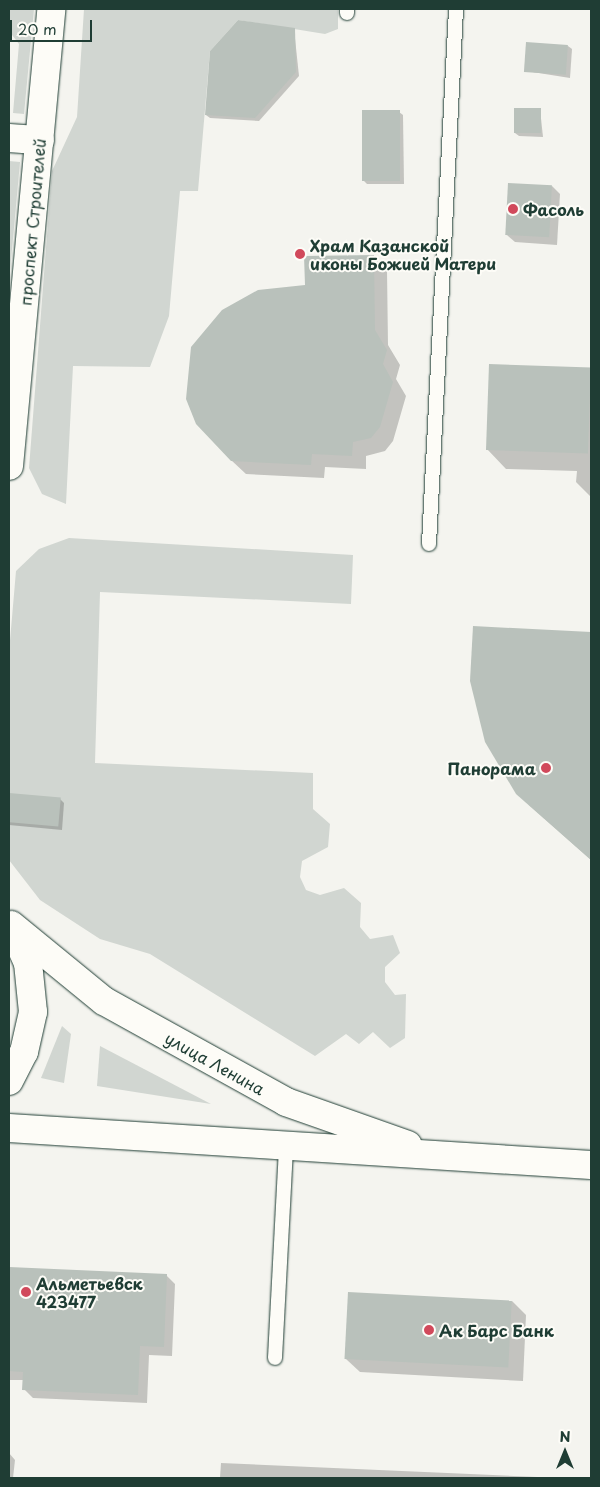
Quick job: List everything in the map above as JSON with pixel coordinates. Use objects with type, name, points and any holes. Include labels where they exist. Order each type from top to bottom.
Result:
[{"type":"main road","name":"проспект Строителей","points":[[9,466],[51,9]]},
{"type":"main road","points":[[9,138],[40,140]]},
{"type":"main road","points":[[9,1081],[24,1052],[33,1012],[28,963],[10,924]]},
{"type":"main road","name":"улица Ленина","points":[[10,924],[104,1001],[286,1102],[442,1158]]},
{"type":"main road","name":"улица Ленина","points":[[9,1128],[442,1158],[591,1165]]},
{"type":"lane","points":[[429,544],[456,9]]},
{"type":"lane","points":[[275,1358],[286,1147]]},
{"type":"shaded area","points":[[9,9],[34,9],[24,114],[13,113],[19,44],[9,31]]},
{"type":"shaded area","points":[[84,9],[338,9],[338,29],[325,34],[238,20],[210,51],[198,191],[180,191],[169,316],[150,367],[73,366],[66,504],[42,494],[29,468],[52,171],[77,117]]},
{"type":"shaded area","points":[[9,161],[20,162],[9,282]]},
{"type":"shaded area","points":[[69,538],[353,555],[351,604],[100,592],[95,763],[313,773],[313,809],[330,824],[328,847],[302,861],[300,877],[306,890],[320,895],[344,888],[361,903],[360,927],[370,939],[393,935],[400,953],[385,967],[385,982],[395,995],[406,994],[405,1038],[390,1048],[373,1032],[359,1044],[346,1034],[315,1056],[150,954],[100,939],[40,900],[9,860],[9,652],[16,571],[39,549]]},
{"type":"shaded area","points":[[62,1026],[71,1034],[64,1083],[41,1078]]},
{"type":"shaded area","points":[[100,1046],[211,1104],[97,1086]]},
{"type":"building","points":[[238,20],[295,28],[296,72],[255,118],[205,115],[210,51]]},
{"type":"building","points":[[526,42],[568,45],[566,75],[524,72]]},
{"type":"building","points":[[514,108],[541,108],[541,133],[514,133]]},
{"type":"building","points":[[362,110],[400,110],[400,181],[362,181]]},
{"type":"building","points":[[508,183],[552,185],[549,237],[505,235]]},
{"type":"building","points":[[374,255],[375,330],[387,350],[383,364],[393,382],[380,427],[371,438],[353,442],[352,456],[312,454],[311,465],[231,461],[196,424],[186,399],[191,347],[222,310],[258,290],[305,285],[304,256]]},
{"type":"building","points":[[489,364],[591,368],[588,454],[486,450]]},
{"type":"building","name":"Панорама","points":[[473,626],[591,632],[591,860],[516,794],[485,742],[470,681]]},
{"type":"building","points":[[9,793],[61,798],[58,826],[9,822]]},
{"type":"building","points":[[9,1267],[167,1274],[164,1347],[140,1346],[138,1395],[22,1390],[23,1372],[9,1371]]},
{"type":"building","points":[[348,1292],[512,1301],[508,1367],[344,1359]]},
{"type":"place","name":"Фасоль","points":[[513,209]]},
{"type":"place","name":"Храм Казанской иконы Божией Матери","points":[[300,254]]},
{"type":"place","name":"Панорама","points":[[546,768]]},
{"type":"place","name":"Альметьевск 423477","points":[[26,1292]]},
{"type":"place","name":"Ак Барс Банк","points":[[429,1330]]}]
